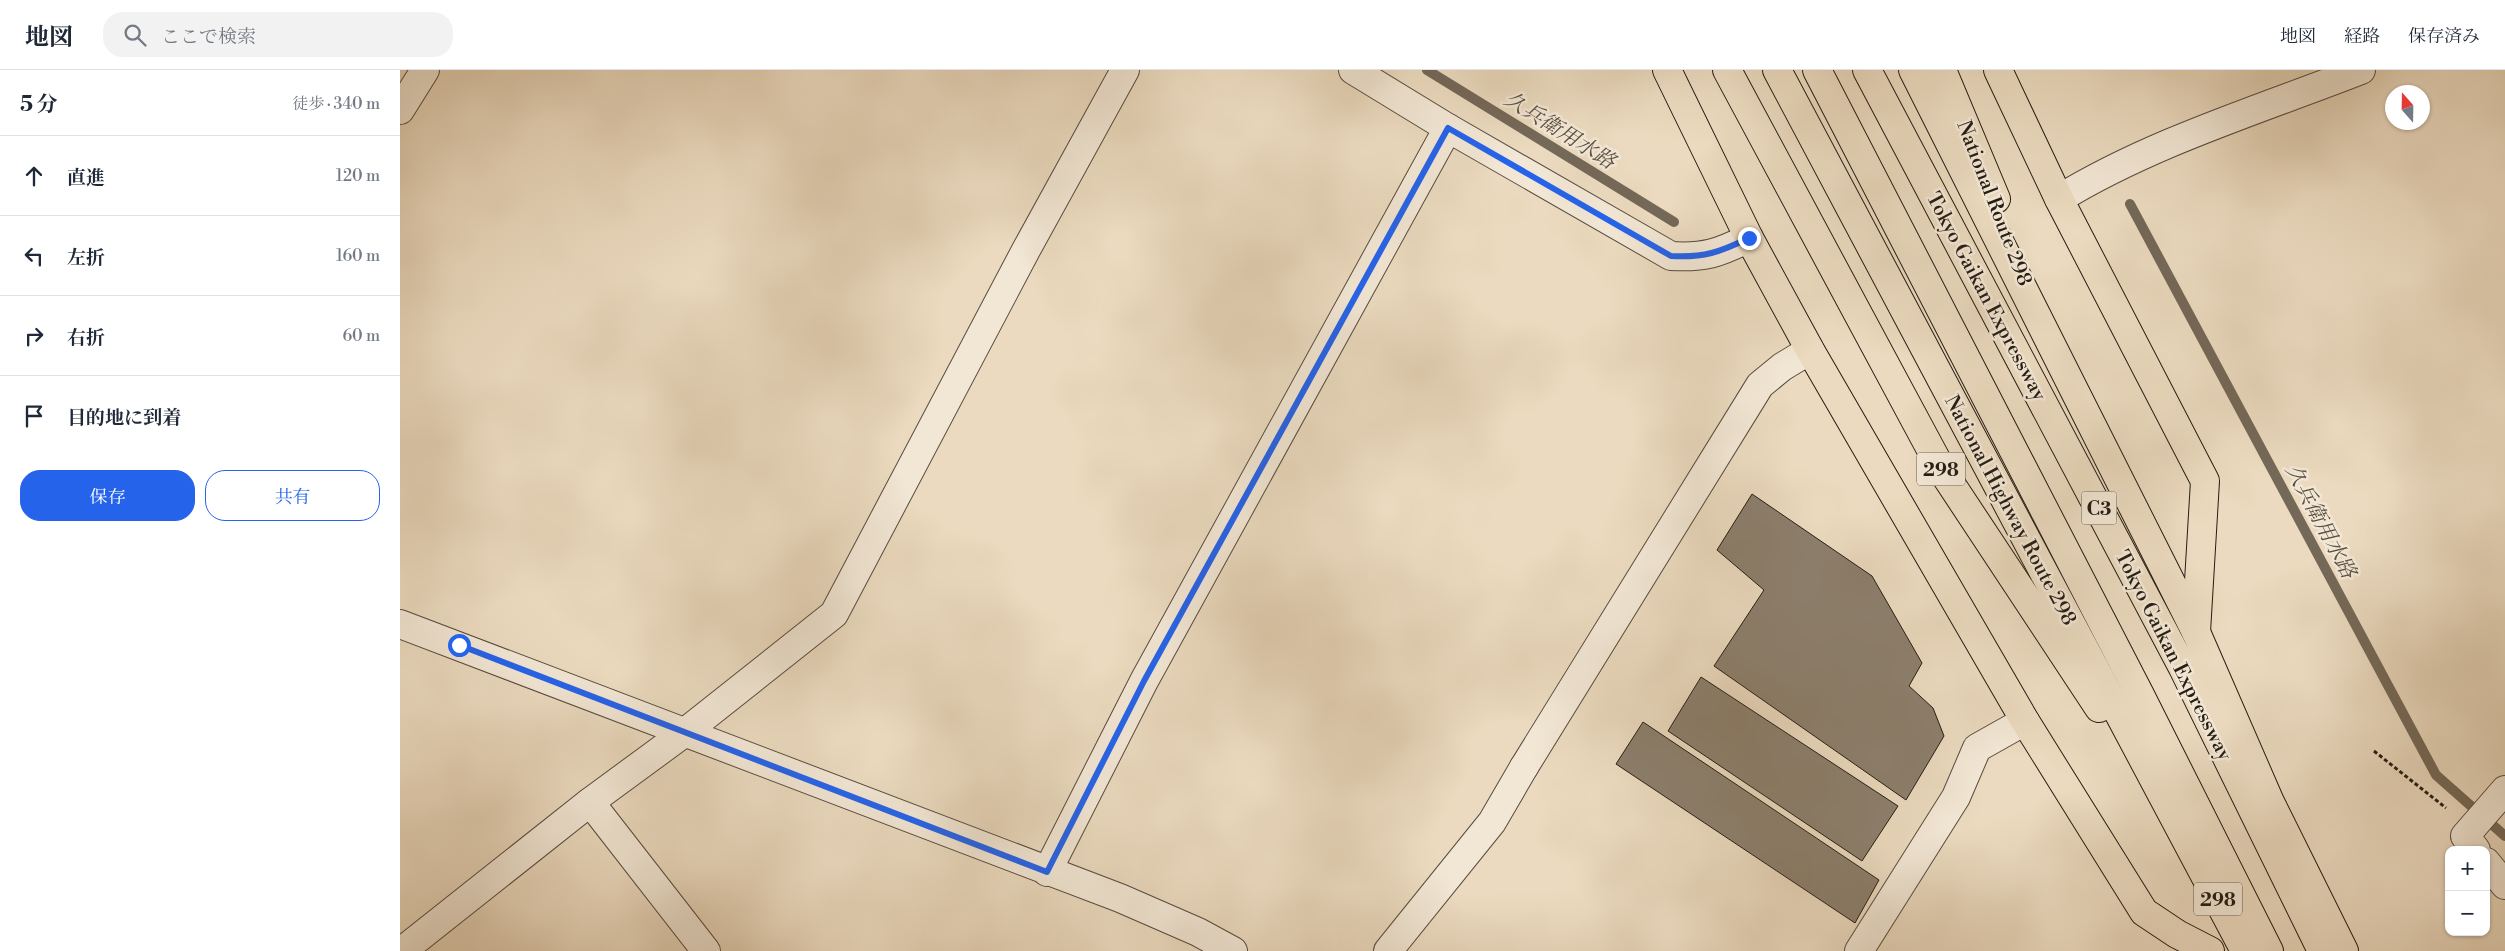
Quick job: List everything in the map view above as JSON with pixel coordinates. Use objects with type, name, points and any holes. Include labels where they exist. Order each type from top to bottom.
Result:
[{"type":"highway","points":[[1667,70],[1749,238],[1810,350],[2025,721],[2144,912],[2177,934],[2210,951]]},
{"type":"highway","name":"298","points":[[1727,70],[1942,472],[2190,847]]},
{"type":"highway","name":"National Highway Route 298","points":[[1777,70],[2245,951]]},
{"type":"highway","name":"C3","points":[[1817,70],[2140,695],[2269,951]]},
{"type":"highway","name":"Tokyo Gaikan Expressway","points":[[1867,70],[2183,668],[2322,951]]},
{"type":"highway","points":[[1913,70],[2196,632],[2270,802],[2344,951]]},
{"type":"highway","name":"National Route 298","points":[[1942,70],[1990,185],[2047,336]]},
{"type":"highway","points":[[1998,70],[2059,199],[2205,481],[2196,632]]},
{"type":"street","points":[[400,110],[424,70]]},
{"type":"street","points":[[402,951],[590,802],[684,733],[834,614],[1026,250],[1125,70]]},
{"type":"street","points":[[1352,70],[1448,128],[1671,256],[1692,257],[1718,253],[1749,238]]},
{"type":"street","points":[[2059,199],[2088,181],[2148,152],[2361,70]]},
{"type":"street","points":[[1047,872],[1144,681],[1448,128]]},
{"type":"street","points":[[1388,951],[1492,822],[1760,385],[1782,366],[1810,350]]},
{"type":"street","points":[[400,624],[1047,872],[1120,898],[1198,932],[1233,951]]},
{"type":"street","points":[[1859,951],[1956,797],[1977,748],[2025,721]]},
{"type":"street","points":[[2473,839],[2502,792]]},
{"type":"street","points":[[590,802],[706,951]]},
{"type":"street","points":[[2490,867],[2505,885]]},
{"type":"path","points":[[2374,751],[2473,839]]},
{"type":"building","points":[[1752,494],[1872,576],[1922,663],[1909,686],[1933,708],[1944,736],[1906,800],[1714,666],[1764,590],[1717,550]]},
{"type":"building","points":[[1701,677],[1898,806],[1862,861],[1668,731]]},
{"type":"building","points":[[1643,722],[1879,880],[1855,923],[1616,764]]},
{"type":"waterway","name":"久兵衛用水路","points":[[1427,70],[1674,222]]},
{"type":"waterway","name":"久兵衛用水路","points":[[2130,204],[2436,775],[2505,836]]},
{"type":"route","points":[[459,645],[1047,872],[1144,681],[1448,128],[1671,256],[1692,257],[1718,253],[1749,238]]}]
